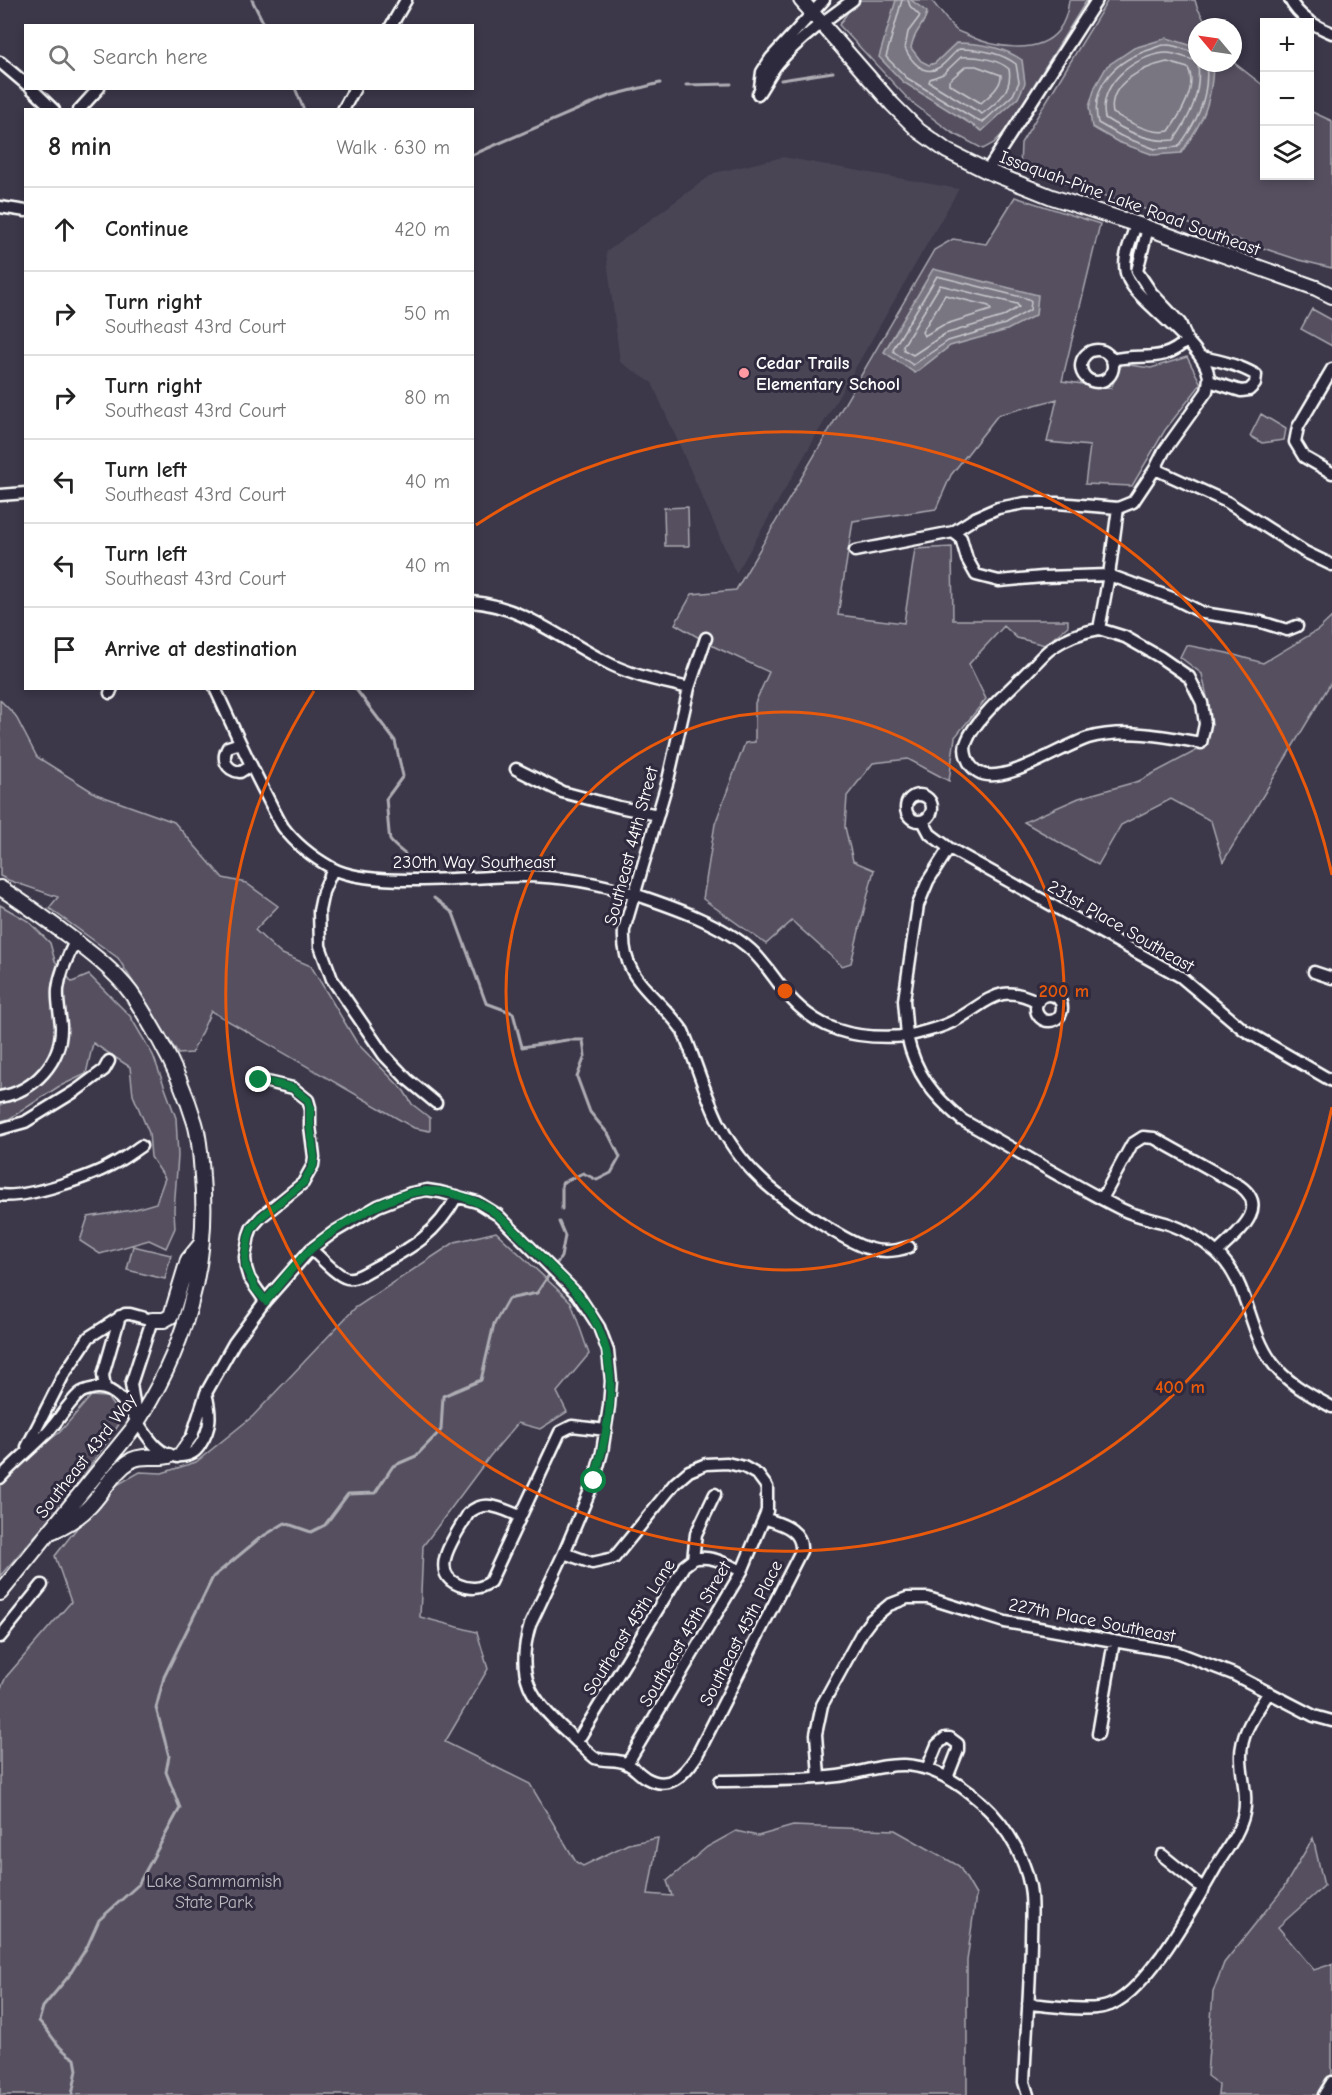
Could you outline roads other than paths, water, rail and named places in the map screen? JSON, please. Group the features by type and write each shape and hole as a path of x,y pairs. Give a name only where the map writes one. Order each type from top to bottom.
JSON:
{"main road":[{"name":"Issaquah-Pine Lake Road Southeast","path":"801,0 892,104 919,131 947,151 987,171 1052,197 1142,226 1316,288 1332,296"},
{"name":"Southeast 43rd Way","path":"0,888 94,956 130,991 147,1018 184,1090 195,1124 201,1163 204,1217 194,1294 184,1331 161,1382 137,1422 0,1593"},
{"path":"152,1320 164,1320 171,1316 188,1260 201,1244"},
{"path":"49,1533 67,1524 89,1507 120,1470 130,1462 138,1458 173,1456"}],"street":[{"path":"392,24 406,0"},
{"path":"824,0 796,28 766,64 762,72 758,94 777,64 794,46 853,0"},
{"path":"987,171 1097,0"},
{"path":"1290,0 1293,6 1311,23 1332,33"},
{"path":"0,62 24,82"},
{"path":"33,90 52,108"},
{"path":"81,108 97,90"},
{"path":"344,108 354,90"},
{"path":"0,207 24,211"},
{"path":"855,551 953,532 975,518 998,508 1025,503 1118,508 1133,502 1164,451 1207,391 1209,381 1208,371 1201,357 1187,340 1180,323 1151,292 1137,271 1142,226"},
{"path":"1112,360 1122,357 1168,355 1187,340"},
{"path":"1201,357 1242,367 1256,375 1255,384 1249,390 1241,391 1209,381"},
{"path":"1332,369 1298,427 1295,442 1304,457 1332,473"},
{"path":"1155,469 1227,502 1305,552 1332,566"},
{"path":"0,495 24,493"},
{"path":"1099,629 1118,508"},
{"path":"953,532 962,538 967,559 976,576 999,580 1043,576 1109,575 1175,599 1203,613 1261,622 1287,630 1297,626"},
{"path":"474,602 495,606 527,618 622,670 689,688"},
{"path":"1099,629 1125,637 1189,677 1202,703 1205,724 1201,743 1155,735 1088,738 1022,768 996,777 978,772 967,760 966,742 977,724 1052,647 1077,633 1099,629"},
{"name":"Southeast 44th Street","path":"706,638 689,688 658,815 624,930 623,945 628,966 642,987 683,1031 721,1127 752,1171 768,1188 791,1206 849,1241 882,1251 894,1252 909,1247"},
{"name":"230th Way Southeast","path":"216,690 240,743 284,828 304,848 333,869 361,877 410,879 524,876 594,884 633,894 679,911 738,940 763,962 794,1002 823,1024 854,1035 876,1038 907,1036 953,1021 1000,994 1010,992 1038,1002"},
{"path":"240,743 228,747 225,755 226,763 231,770 240,772 251,765"},
{"path":"516,769 543,784 572,795 658,815"},
{"name":"231st Place Southeast","path":"923,821 930,834 949,848 1181,977 1245,1030 1332,1081"},
{"path":"949,848 923,891 918,905 904,1000 907,1036 911,1053 922,1079 943,1103 963,1120 1102,1199 1136,1215 1178,1228 1194,1236 1216,1253 1238,1281 1263,1348 1271,1361 1282,1374 1331,1404"},
{"path":"333,869 319,911 321,946 332,979 384,1055 436,1103"},
{"path":"0,1097 26,1089 47,1070 53,1058 60,1037 61,1025 57,1002 59,986 75,941"},
{"path":"1314,972 1332,978"},
{"path":"0,1129 25,1122 77,1090 104,1070 109,1061"},
{"path":"259,1080 293,1088 308,1100 314,1157 313,1166 303,1183 261,1217 252,1227 249,1235 245,1257 246,1268 255,1288 266,1301"},
{"path":"1102,1199 1132,1144 1143,1137 1154,1138 1240,1186 1251,1195 1253,1202 1251,1215 1216,1253"},
{"path":"0,1195 18,1195 67,1182 112,1165 141,1146"},
{"path":"0,1478 46,1434 80,1394 96,1388 105,1388 117,1395 157,1446 173,1456 189,1455 197,1450 210,1426 211,1414 206,1393 223,1360 266,1301 311,1249 356,1218 396,1197 411,1192 427,1190 477,1202 506,1222 578,1294 599,1327 608,1351 611,1381 606,1430 594,1481 564,1553 530,1625 524,1644 523,1661 526,1676 536,1700 547,1715 595,1758 627,1764"},
{"path":"311,1249 341,1275 348,1278 360,1275 405,1252 422,1240 441,1222 457,1196"},
{"path":"24,1453 79,1349 94,1333 120,1317 130,1314 152,1320 131,1384 137,1422"},
{"path":"105,1388 103,1375 120,1317"},
{"path":"117,1395 131,1384"},
{"path":"520,1516 486,1505 471,1510 444,1558 443,1564 451,1582 476,1589 484,1586 494,1575 560,1432 572,1426 606,1430"},
{"name":"Southeast 45th Street","path":"564,1553 592,1563 614,1558 675,1483 688,1471 706,1464 735,1464 758,1474 767,1487 767,1511 742,1571 627,1764"},
{"name":"Southeast 45th Lane","path":"577,1742 684,1566 693,1559 696,1534 715,1494"},
{"name":"Southeast 45th Place","path":"627,1764 647,1779 663,1784 680,1777 696,1757 801,1551 801,1541 793,1530 764,1518"},
{"path":"693,1559 708,1557 742,1571"},
{"path":"0,1637 42,1585"},
{"name":"227th Place Southeast","path":"819,1777 816,1734 822,1705 862,1632 871,1620 889,1605 907,1598 928,1598 1005,1622 1155,1647 1194,1658 1233,1674 1314,1716 1332,1721"},
{"path":"1098,1734 1114,1641"},
{"path":"1028,2004 1091,2008 1108,2006 1117,2002 1128,1992 1162,1955 1233,1837 1243,1814 1245,1787 1240,1756 1242,1742 1245,1732 1269,1692"},
{"path":"927,1769 937,1745 945,1738 950,1738 958,1744 958,1750 947,1778"},
{"path":"720,1781 837,1776 891,1765 919,1766 947,1778 983,1803 1001,1822 1015,1845 1030,1888 1032,1910 1024,2082 1028,2095"},
{"path":"1162,1855 1203,1889"},
{"path":"1324,2095 1332,2082"}],"water":[{"path":"896,0 911,0 927,12 911,48 921,61 929,65 935,63 956,43 990,46 1006,51 1022,60 1025,83 1018,98 982,131 903,82 879,57"},
{"path":"1167,38 1188,45 1188,72 1213,72 1208,103 1195,132 1181,153 1154,155 1118,142 1092,127 1089,107 1095,87 1107,66 1134,48"},
{"path":"933,269 1038,295 1036,315 1007,330 950,346 915,373 884,352"}],"waterway":[{"path":"252,0 264,24"},
{"path":"781,80 833,72"},
{"path":"474,154 609,96 660,83"},
{"path":"686,85 731,84"},
{"path":"296,90 303,108"},
{"path":"357,690 395,741 403,776 386,799 390,840 405,854"},
{"path":"434,898 453,913 486,1003 513,1013 522,1047 567,1040 583,1040 585,1056 577,1077 590,1112 609,1135 620,1157 611,1173 597,1180 583,1173 562,1183 562,1209"},
{"path":"72,2095 77,2070 75,2059 59,2046 39,2021 43,2007 68,1977 87,1947 99,1920 138,1885 180,1808 166,1772 169,1756 156,1708 164,1677 213,1577 260,1538 285,1523 311,1532 325,1525 348,1494 375,1493 393,1466 416,1456 441,1430 443,1396 481,1380 494,1324 508,1299 537,1293 561,1257 565,1236 559,1222"}],"place":[{"name":"Cedar Trails Elementary School","path":"744,373"}],"park label":[{"name":"Lake Sammamish State Park","path":"214,1891"}]}
